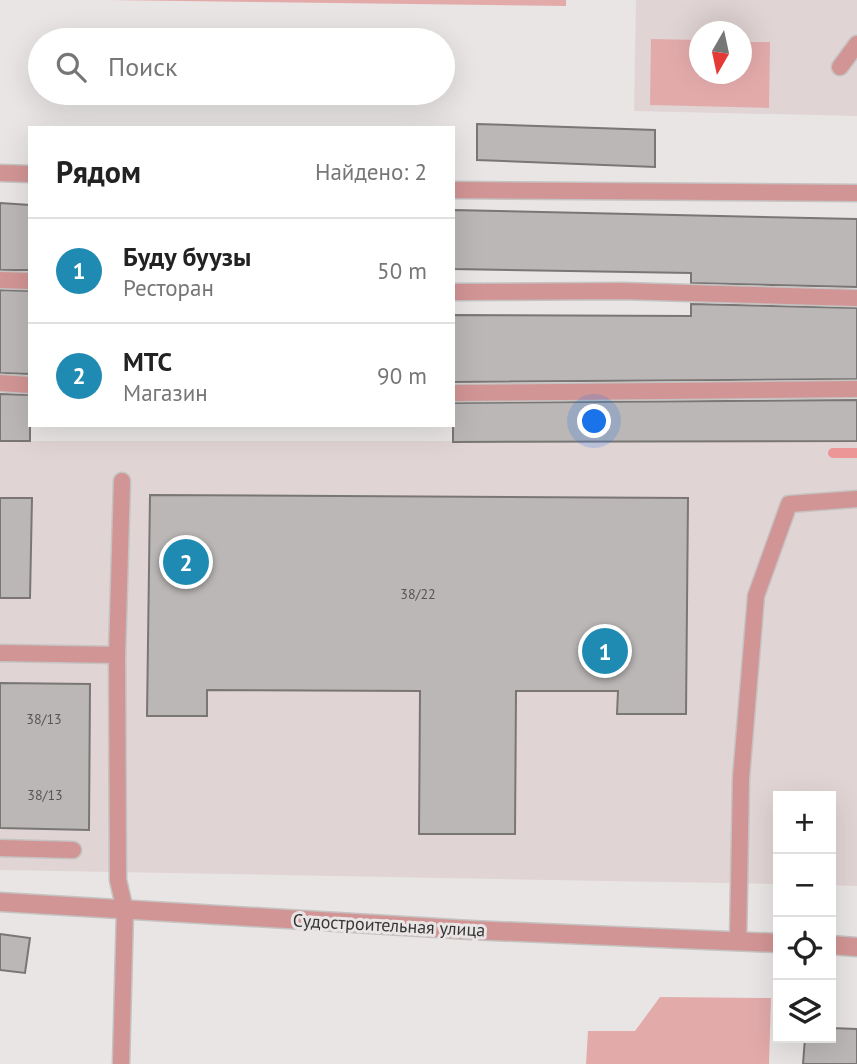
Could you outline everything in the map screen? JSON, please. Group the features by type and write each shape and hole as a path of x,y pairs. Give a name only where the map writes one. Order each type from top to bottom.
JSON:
{"street":[{"name":"Судостроительная улица","path":"0,902 773,943"},
{"path":"836,945 857,947"}],"lane":[{"path":"839,67 857,44"},
{"path":"0,173 28,174"},
{"path":"455,190 857,193"},
{"path":"0,279 28,281"},
{"path":"455,292 622,292 857,298"},
{"path":"0,383 28,385"},
{"path":"455,393 857,389"},
{"path":"121,1064 125,910 118,880 117,655 122,481"},
{"path":"738,941 741,778 756,596 789,504 857,499"},
{"path":"0,653 117,655"},
{"path":"0,848 73,850"}],"shaded area":[{"path":"110,0 566,0 566,6"},
{"path":"636,0 857,0 857,116 634,111"},
{"path":"651,39 689,40 689,84 752,84 752,42 770,42 769,108 650,105"},
{"path":"0,441 857,441 857,886 836,885 836,791 773,791 773,884 0,870"},
{"path":"660,997 771,998 769,1064 586,1064 588,1031 635,1031"}],"building":[{"path":"477,124 655,130 655,167 477,160"},
{"path":"0,203 28,205 28,270 0,270"},
{"path":"455,210 857,219 857,287 691,283 691,273 455,269"},
{"path":"0,290 28,291 28,374 0,373"},
{"path":"691,304 857,308 857,379 455,382 455,315 691,316"},
{"path":"0,394 28,395 30,441 0,441"},
{"path":"857,400 857,441 453,442 455,403"},
{"path":"150,495 688,498 686,714 617,714 618,691 516,691 515,834 419,834 420,691 207,690 207,716 147,716"},
{"path":"0,498 32,498 30,598 0,598"},
{"path":"0,683 90,684 89,830 0,828"},
{"path":"0,934 30,938 25,973 0,970"},
{"path":"836,1028 857,1029 857,1064 803,1064 805,1043 836,1043"}],"waterway":[{"path":"833,453 857,453"}],"place":[{"name":"МТС","path":"186,562"},
{"name":"Буду буузы","path":"605,651"}]}
